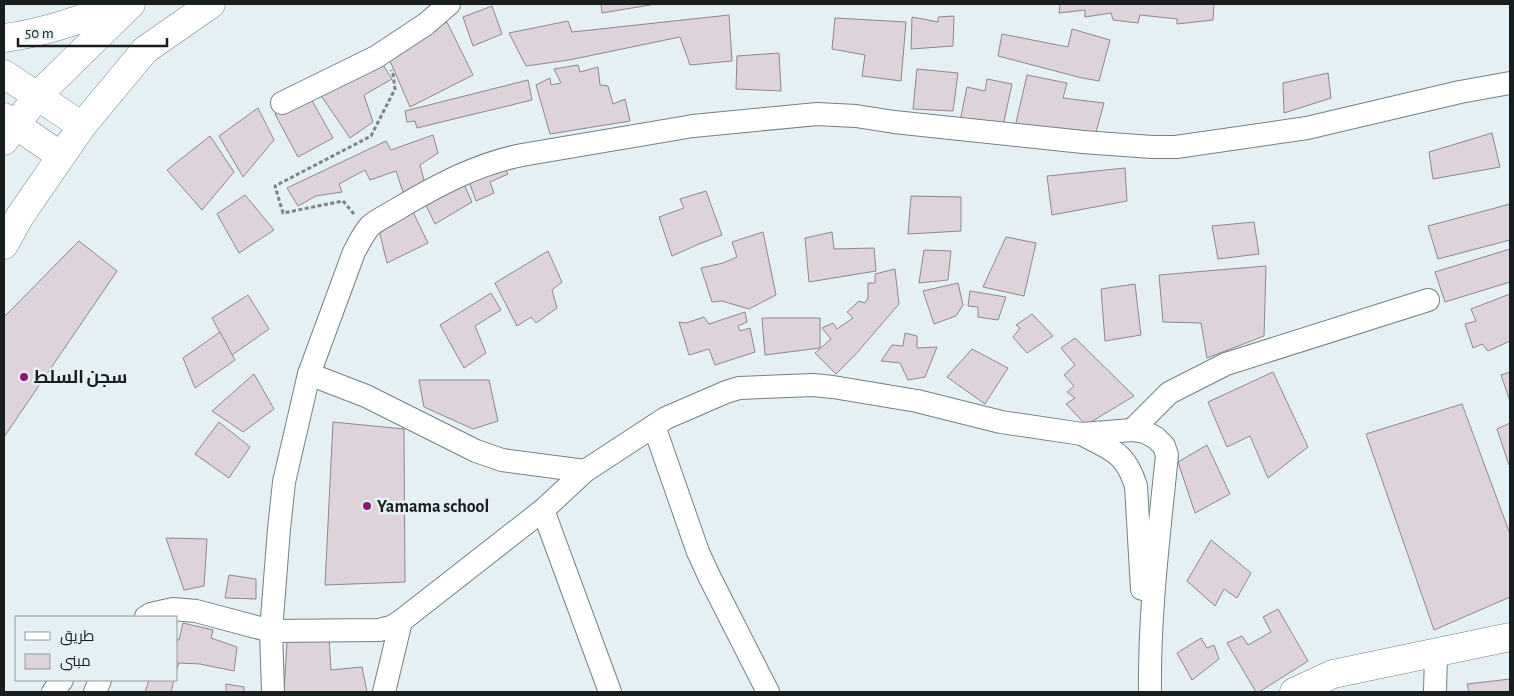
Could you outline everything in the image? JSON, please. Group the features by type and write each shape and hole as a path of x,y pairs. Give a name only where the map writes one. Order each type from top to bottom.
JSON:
{"main road":[{"path":"4,38 26,36 61,26 123,4"},
{"path":"61,156 7,128 130,4"},
{"path":"4,245 20,216 82,126 145,50 211,4"},
{"path":"4,74 82,126"},
{"path":"1294,692 1333,674 1510,637"}],"street":[{"path":"282,103 382,53 426,24 449,4"},
{"path":"273,692 271,631 284,482 309,374 354,252 362,237 372,225 434,188 480,166 500,159 692,126 817,114 856,116 894,122 1083,142 1176,147 1307,128 1460,92 1510,83"},
{"path":"1132,430 1169,393 1226,364 1428,300"},
{"path":"309,374 366,396 485,454 502,460 585,471"},
{"path":"148,616 174,609 196,611 271,631 379,630 391,627 543,510 585,471 654,426 683,410 739,388 813,385 917,400 1001,422 1082,434 1132,430 1145,432 1156,438 1164,446 1166,455 1157,550 1150,658 1150,692"},
{"path":"654,426 698,552 768,692"},
{"path":"1082,434 1118,454 1131,471 1136,486 1145,630 1150,658"},
{"path":"543,510 610,692"},
{"path":"384,692 401,621"},
{"path":"1434,692 1436,652"},
{"path":"53,692 61,681"}],"path":[{"path":"355,215 343,201 283,213 275,186 371,136 395,89 393,74 382,53"}],"building":[{"path":"601,4 656,4 602,13"},
{"path":"1060,4 1214,4 1213,20 1177,24 1177,19 1140,15 1138,23 1113,20 1111,13 1085,17 1085,10 1059,13"},
{"path":"492,6 502,34 473,46 463,17"},
{"path":"729,15 732,61 690,65 680,37 569,60 526,66 509,33 568,21 572,32"},
{"path":"954,16 953,46 911,49 912,17 938,22 938,17"},
{"path":"835,18 906,22 901,81 862,76 865,55 832,49"},
{"path":"447,22 473,75 410,107 387,54"},
{"path":"1072,29 1110,40 1099,81 998,56 1002,34 1068,47"},
{"path":"779,53 781,91 736,89 737,56"},
{"path":"383,65 392,79 364,95 373,122 350,138 320,94"},
{"path":"578,65 580,72 598,67 600,85 608,86 613,104 625,99 630,121 550,134 536,85 550,78 551,85 561,83 554,69"},
{"path":"917,69 958,73 953,111 913,109"},
{"path":"1328,73 1331,98 1284,113 1283,83"},
{"path":"1027,75 1067,83 1063,98 1104,103 1095,136 1015,127"},
{"path":"987,79 1012,84 1003,126 960,121 967,87 985,91"},
{"path":"528,80 532,100 417,128 415,121 407,122 405,111"},
{"path":"310,97 333,138 298,157 275,114"},
{"path":"258,108 274,140 243,177 219,136"},
{"path":"1492,133 1500,167 1433,179 1429,152"},
{"path":"433,135 438,153 420,165 425,184 404,195 396,171 370,180 365,170 339,184 342,192 316,196 298,206 287,188 386,141 391,150"},
{"path":"210,136 234,172 202,210 167,170"},
{"path":"502,162 508,174 490,182 494,193 476,201 467,176"},
{"path":"1125,168 1127,201 1052,215 1047,176"},
{"path":"462,180 472,202 435,224 424,201"},
{"path":"706,191 722,235 672,256 659,217 684,208 680,199"},
{"path":"245,195 274,230 239,253 217,214"},
{"path":"911,196 961,197 961,231 908,234"},
{"path":"1510,204 1510,240 1438,259 1428,226"},
{"path":"411,208 428,243 387,263 378,226"},
{"path":"1254,222 1259,254 1218,259 1212,226"},
{"path":"763,232 776,295 749,309 722,301 712,302 701,268 723,263 737,257 732,242"},
{"path":"832,232 834,249 874,248 876,271 809,282 805,238"},
{"path":"1006,237 1036,243 1024,296 983,287"},
{"name":"سجن السلط","path":"79,241 117,271 4,437 4,317"},
{"path":"1510,249 1510,282 1445,302 1435,272"},
{"path":"924,250 951,251 948,280 919,283"},
{"path":"548,251 562,282 552,290 557,308 536,323 531,317 517,326 495,283"},
{"path":"1266,266 1264,336 1207,358 1201,323 1163,322 1159,275"},
{"path":"895,269 899,304 836,374 815,353 831,339 822,328 833,323 837,329 853,318 847,312 859,301 865,303 868,298 868,283 875,283 875,274"},
{"path":"958,283 963,305 956,316 934,324 923,291"},
{"path":"1135,284 1141,335 1105,341 1101,289"},
{"path":"970,291 1006,297 998,320 978,317 978,307 968,306"},
{"path":"491,293 501,310 475,326 486,353 464,368 440,325"},
{"path":"1510,294 1510,341 1488,351 1482,344 1473,348 1465,324 1476,321 1471,309"},
{"path":"248,295 269,329 232,355 212,318"},
{"path":"745,312 747,322 738,326 740,331 750,328 755,352 715,365 709,349 689,355 679,322 686,323 704,317 709,324"},
{"path":"1032,314 1053,336 1027,353 1013,337 1020,328 1016,325"},
{"path":"762,318 820,318 820,348 765,355"},
{"path":"220,332 235,360 195,388 183,358"},
{"path":"905,333 917,336 917,348 937,347 925,377 908,380 900,363 881,361 892,345 903,346"},
{"path":"1075,338 1134,396 1086,425 1066,404 1075,398 1067,392 1074,386 1064,375 1075,365 1061,348"},
{"path":"972,349 1008,368 985,404 947,377"},
{"path":"1273,372 1308,447 1268,478 1250,436 1227,447 1208,402"},
{"path":"1510,372 1510,401 1501,375"},
{"path":"254,374 274,409 243,432 212,411"},
{"path":"419,380 489,380 498,421 473,429 424,407"},
{"path":"1462,404 1510,534 1510,597 1434,630 1366,434"},
{"path":"219,422 250,447 229,478 195,454"},
{"name":"Yamama school","path":"333,422 404,429 405,582 325,585"},
{"path":"1510,423 1510,465 1509,465 1497,429"},
{"path":"1207,445 1230,494 1195,513 1178,462"},
{"path":"166,538 207,539 204,586 184,590"},
{"path":"1211,540 1251,573 1237,598 1224,589 1215,606 1187,581"},
{"path":"229,575 256,579 256,599 225,598"},
{"path":"1278,609 1308,661 1259,692 1256,692 1227,643 1242,636 1248,645 1271,632 1263,617"},
{"path":"183,623 213,630 211,638 237,647 234,671 200,664 179,663 178,666 179,640"},
{"path":"329,637 331,670 362,667 367,692 284,692 287,641"},
{"path":"1201,638 1207,648 1214,645 1219,659 1192,680 1177,653"},
{"path":"1510,679 1510,692 1469,692 1467,684"},
{"path":"149,681 174,681 171,692 145,692"},
{"path":"226,684 244,687 244,692 226,692"}],"place":[{"name":"سجن السلط","path":"24,377"},
{"name":"Yamama school","path":"367,506"}]}
